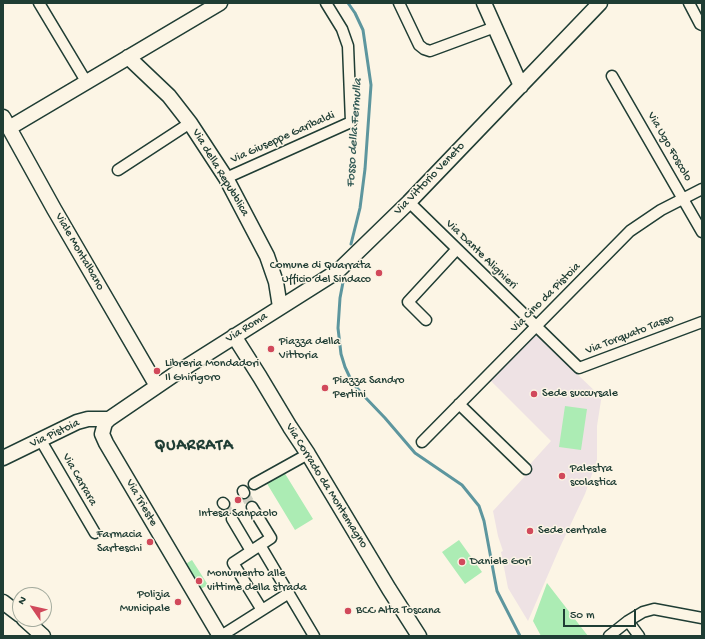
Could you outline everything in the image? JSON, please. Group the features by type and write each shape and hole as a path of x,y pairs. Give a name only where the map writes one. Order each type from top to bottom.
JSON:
{"street":[{"path":"39,3 87,83"},
{"path":"6,123 87,83 220,3"},
{"name":"Via Giuseppe Garibaldi","path":"226,178 351,122 348,46 342,29 326,3"},
{"path":"399,3 419,45 430,51 495,27"},
{"path":"484,3 521,86"},
{"name":"Via Vittorio Veneto","path":"338,271 409,202 600,3"},
{"path":"689,3 700,24 702,25"},
{"name":"Via della Repubblica","path":"128,57 169,96 190,123 226,178 267,256 276,282 280,307"},
{"name":"Via Ugo Foscolo","path":"612,76 684,198 702,232"},
{"name":"Viale Montalbano","path":"6,123 157,386"},
{"path":"118,170 190,123"},
{"name":"Via Cino da Pistoia","path":"422,442 630,230 661,210 702,189"},
{"name":"Via Dante Alighieri","path":"409,202 536,327"},
{"path":"426,320 408,302 456,249"},
{"name":"Via Roma","path":"157,386 338,271"},
{"name":"Via Torquato Tasso","path":"536,327 579,368 702,322"},
{"name":"Via Corrado da Montemagno","path":"234,336 419,636"},
{"path":"109,419 157,386"},
{"path":"459,404 526,469"},
{"name":"Via Pistoia","path":"3,458 83,420 109,419"},
{"name":"Via Trieste","path":"109,419 102,430 106,443 220,636"},
{"name":"Via Carrara","path":"40,440 95,533"},
{"path":"254,484 308,454"},
{"path":"252,507 271,538 233,563 262,610"},
{"path":"232,518 289,593 314,636"},
{"path":"220,636 289,593"},
{"path":"3,602 12,609"},
{"path":"609,636 643,612 654,609 702,618"},
{"path":"628,622 639,636"},
{"path":"31,627 38,635"}],"shaded area":[{"path":"534,333 598,394 602,394 597,426 597,460 585,494 528,621 508,588 501,552 503,551 498,536 493,511 526,475 523,472 551,441 489,379"}],"green space":[{"path":"565,406 587,409 581,450 559,447"},
{"path":"284,472 313,519 295,530 266,482"},
{"name":"Daniele Gori","path":"459,540 482,572 465,584 442,552"},
{"path":"192,560 208,585 199,590 184,565"},
{"path":"547,583 588,636 541,636 533,621"}],"waterway":[{"name":"Fosso della Fermulla","path":"348,3 355,13 363,30 371,85 365,169 360,208 351,244"},
{"name":"Fosso della Fermulla","path":"344,277 340,298 338,328 341,354 352,382 415,453 462,485 479,506 484,521 497,591 520,636"}],"tunnel":[{"path":"244,493 252,507"},
{"path":"224,504 232,519"}],"place":[{"name":"Comune di Quarrata Ufficio del Sindaco","path":"379,273"},
{"name":"Piazza della Vittoria","path":"271,349"},
{"name":"Libreria Mondadori Il Ghirigoro","path":"157,371"},
{"name":"Piazza Sandro Pertini","path":"325,388"},
{"name":"Sede succursale","path":"534,394"},
{"name":"Palestra scolastica","path":"562,476"},
{"name":"Intesa Sanpaolo","path":"238,500"},
{"name":"Sede centrale","path":"530,531"},
{"name":"Farmacia Sarteschi","path":"150,542"},
{"name":"Daniele Gori","path":"462,562"},
{"name":"Monumento alle vittime della strada","path":"199,581"},
{"name":"Polizia Municipale","path":"178,602"},
{"name":"BCC Alta Toscana","path":"348,611"}],"district":[{"name":"QUARRATA","path":"194,447"}]}
